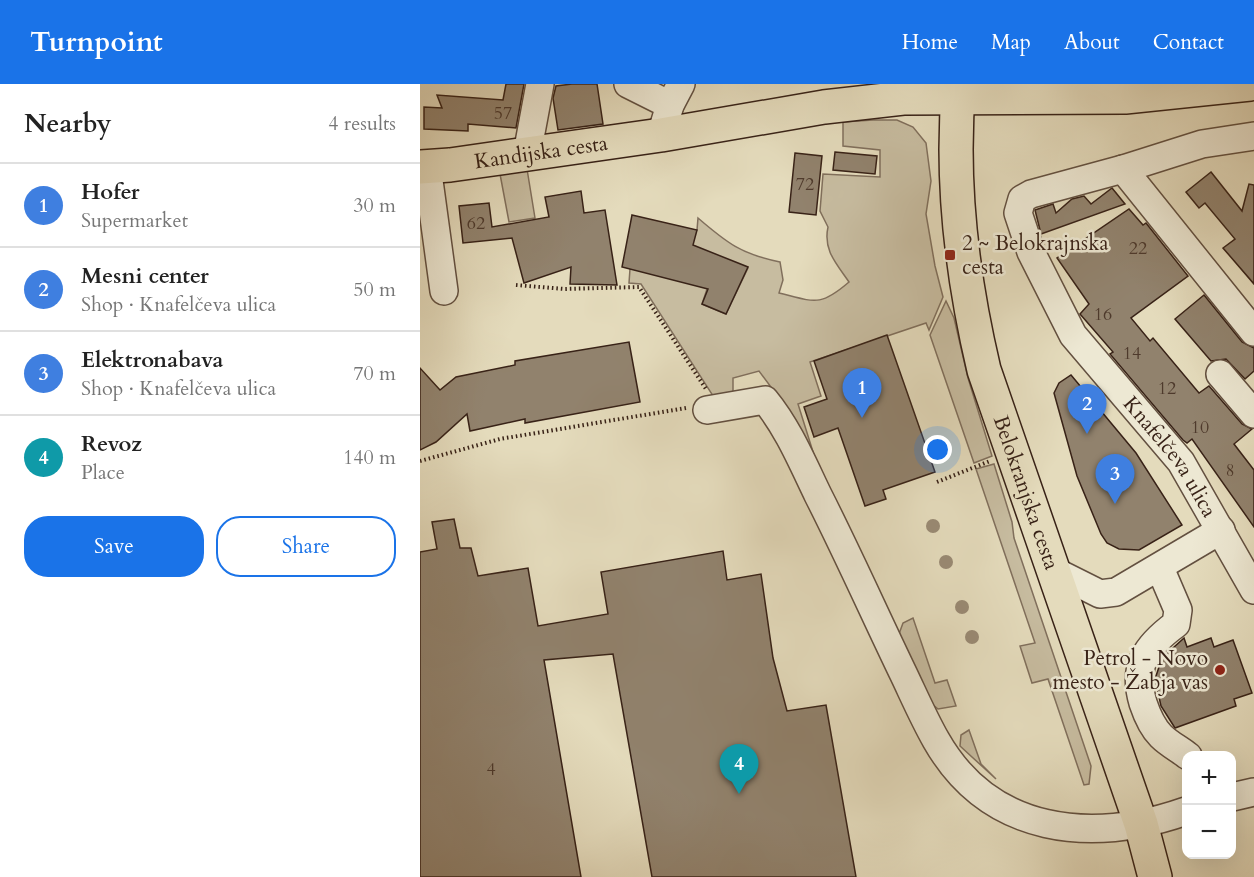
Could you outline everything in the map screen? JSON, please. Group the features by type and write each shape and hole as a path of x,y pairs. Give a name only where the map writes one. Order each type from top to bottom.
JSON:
{"main road":[{"name":"Kandijska cesta","path":"424,166 527,154 671,108 824,107 958,90 1125,97 1250,84"},
{"name":"Belokranjska cesta","path":"958,90 957,186 969,304 984,370 1141,824 1155,877"}],"street":[{"path":"527,154 540,84"},
{"path":"628,84 671,108"},
{"name":"Knafelčeva ulica","path":"1254,136 1202,144 1123,169 1031,194 1022,200 1018,213 1031,252 1073,335 1181,462 1254,591"},
{"path":"424,166 444,291"},
{"path":"1123,169 1254,332"},
{"path":"1220,375 1254,414"},
{"path":"701,404 765,400 782,420 936,741 956,768 981,793 1030,821 1072,829 1141,824 1182,812"},
{"path":"1054,571 1100,594 1116,592 1221,530"},
{"path":"1160,568 1178,610 1176,624 1158,638 1140,664 1138,681 1148,719 1161,736 1182,752"},
{"path":"1236,796 1254,792"}],"path":[{"path":"420,461 500,439 701,404 639,287 564,289 516,285"},
{"path":"937,482 996,458"}],"shaded area":[{"path":"897,120 913,127 926,143 931,181 926,214 943,297 929,330 926,323 810,362 821,396 798,404 819,471 788,410 759,371 733,378 733,395 715,399 641,284 629,283 630,269 697,230 698,218 735,246 780,262 783,280 779,293 801,299 817,300 831,296 839,290 849,282 835,262 827,243 828,227 820,211 823,174 880,177 880,150 843,146 843,122","holes":["718,256 748,268 726,314 702,304"]},
{"path":"527,169 535,218 509,222 500,174"},
{"path":"946,301 954,318 968,378 992,456 974,463 930,335"},
{"path":"994,464 1012,522 1014,538 1091,766 1089,784 1084,785 1048,679 1032,683 1020,646 1035,643 976,469"},
{"path":"913,618 935,683 947,680 956,706 938,709 932,704 899,634 903,623"},
{"path":"969,730 981,764 996,779 960,746 961,735"}],"building":[{"path":"506,84 524,84 516,128 468,124 468,131 424,129 424,107 442,108 437,95 503,100"},
{"path":"597,84 603,124 558,130 553,98 556,86"},
{"path":"835,152 877,156 875,174 833,170"},
{"path":"795,153 822,156 816,215 789,212"},
{"path":"1211,172 1242,211 1249,184 1254,185 1254,284 1223,248 1235,239 1205,203 1199,208 1186,192"},
{"path":"1112,188 1125,204 1041,234 1035,210 1053,204 1056,213 1072,199 1084,196 1091,204"},
{"path":"581,191 584,213 605,210 617,285 570,284 571,267 524,283 512,238 463,243 459,206 489,203 492,227 549,217 545,197"},
{"path":"1129,209 1143,225 1146,223 1188,276 1131,318 1150,341 1153,338 1199,393 1209,386 1242,424 1252,429 1234,444 1254,470 1254,527 1192,439 1187,443 1183,440 1110,354 1113,352 1080,314 1089,304 1057,258"},
{"path":"632,215 697,230 693,245 748,267 726,314 702,304 708,289 622,267"},
{"path":"1204,295 1242,342 1254,348 1254,371 1245,379 1226,359 1211,361 1175,319"},
{"path":"887,335 935,472 883,490 886,499 865,506 838,428 814,437 804,407 827,399 814,361"},
{"path":"629,342 640,402 525,423 525,419 470,431 467,414 436,442 420,450 420,368 440,390 456,377 515,365 515,361"},
{"path":"1071,375 1136,453 1182,525 1139,550 1119,549 1107,543 1077,476 1054,393 1059,383"},
{"path":"454,519 460,548 471,548 478,576 528,568 538,626 608,614 601,572 723,551 727,580 761,574 773,658 787,711 826,705 856,877 652,877 613,654 544,660 581,877 420,877 420,552 437,549 432,522"},
{"path":"1184,638 1187,647 1211,638 1214,647 1233,640 1252,693 1234,699 1236,706 1175,728 1161,706 1155,679 1162,658"}],"place":[{"name":"2 ~ Belokrajnska cesta","path":"950,255"},
{"name":"Hofer","path":"862,418"},
{"name":"Mesni center","path":"1087,434"},
{"name":"Elektronabava","path":"1115,504"},
{"name":"Petrol - Novo mesto - Žabja vas","path":"1220,670"},
{"name":"Revoz","path":"739,794"}]}
